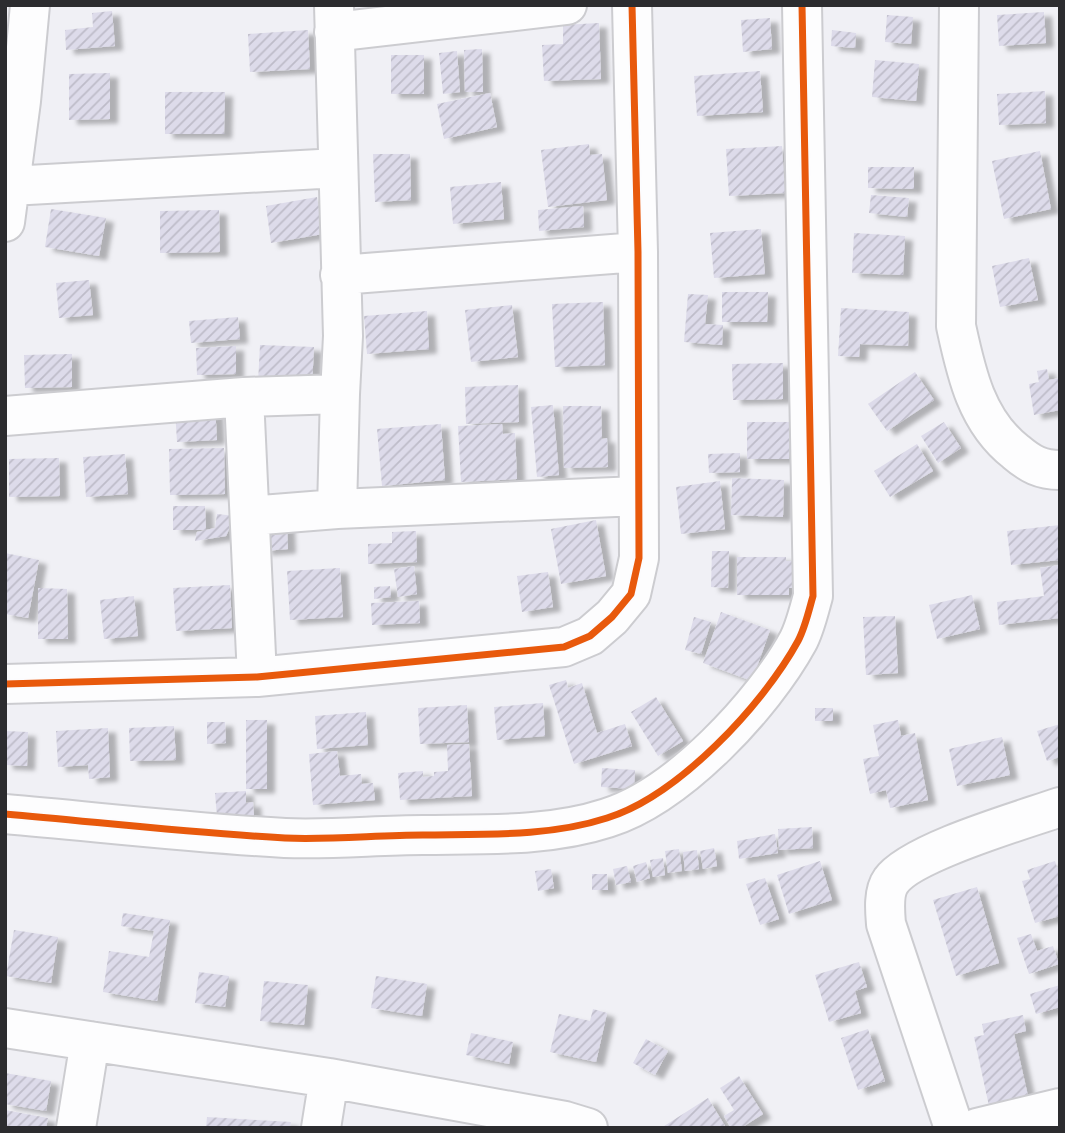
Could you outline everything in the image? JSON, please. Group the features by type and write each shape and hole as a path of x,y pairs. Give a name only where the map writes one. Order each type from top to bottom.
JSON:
{"street":[{"path":"30,5 13,100 8,204 338,168"},
{"path":"338,509 343,362 334,19 567,5"},
{"path":"5,684 257,677 564,647 590,636 612,617 631,594 639,558 638,252 632,5"},
{"path":"5,814 288,838 559,829 608,818 658,794 698,761 744,716 776,676 799,639 813,596 802,5"},
{"path":"959,5 956,326 981,412 1002,441 1040,469 1060,470"},
{"path":"340,275 638,252"},
{"path":"5,416 244,397 340,394"},
{"path":"244,397 257,677"},
{"path":"250,516 338,509 638,496"},
{"path":"954,1128 886,924 885,903 890,882 911,864 934,852 1060,807"},
{"path":"5,1028 329,1078 572,1125"},
{"path":"76,1128 90,1041"},
{"path":"321,1128 329,1078"},
{"path":"977,1128 1060,1108"}],"building":[{"path":"112,11 115,46 66,50 65,30 93,27 92,13"},
{"path":"1044,12 1046,43 999,46 997,15"},
{"path":"887,15 913,17 911,44 885,42"},
{"path":"770,18 772,49 743,52 741,20"},
{"path":"599,23 601,79 544,81 542,45 563,44 563,25"},
{"path":"308,30 310,69 250,72 248,34"},
{"path":"832,30 856,33 855,48 831,46"},
{"path":"482,49 483,92 465,92 464,50"},
{"path":"457,51 460,92 443,94 439,53"},
{"path":"391,55 424,55 424,94 391,94"},
{"path":"875,60 919,64 916,101 872,97"},
{"path":"760,71 763,112 697,116 694,76"},
{"path":"110,73 110,119 69,120 69,74"},
{"path":"1045,91 1046,123 999,125 997,94"},
{"path":"165,92 225,92 224,134 165,134"},
{"path":"490,93 497,127 444,139 437,104"},
{"path":"589,144 590,155 602,154 607,200 548,207 541,150"},
{"path":"782,146 785,193 729,196 726,149"},
{"path":"1040,151 1051,209 1004,219 992,161"},
{"path":"373,154 410,154 411,200 375,202"},
{"path":"868,167 914,167 914,189 868,188"},
{"path":"501,182 504,219 453,224 450,187"},
{"path":"871,195 909,198 907,217 869,213"},
{"path":"317,197 323,234 271,243 266,206"},
{"path":"583,206 584,227 539,231 538,210"},
{"path":"51,209 106,218 99,256 45,247"},
{"path":"219,210 220,252 160,253 160,211"},
{"path":"761,229 765,274 714,278 710,233"},
{"path":"854,233 905,236 903,275 852,273"},
{"path":"1029,258 1038,300 1000,307 992,266"},
{"path":"89,280 93,315 59,318 56,283"},
{"path":"722,292 768,292 767,322 722,322"},
{"path":"688,294 708,295 705,324 723,325 722,345 684,342"},
{"path":"603,302 605,365 555,367 552,304"},
{"path":"512,305 518,357 471,362 465,310"},
{"path":"841,308 909,312 908,346 860,344 859,357 838,356"},
{"path":"427,311 429,349 367,354 364,316"},
{"path":"238,317 240,339 191,343 189,321"},
{"path":"260,345 314,347 312,385 258,383"},
{"path":"236,346 236,374 197,375 196,348"},
{"path":"72,354 72,387 25,388 24,355"},
{"path":"783,363 783,399 733,400 732,364"},
{"path":"1047,369 1049,380 1060,378 1060,410 1034,415 1029,384 1039,382 1037,371"},
{"path":"915,372 934,400 887,431 868,404"},
{"path":"518,385 519,422 466,424 465,387"},
{"path":"553,405 559,475 537,477 531,407"},
{"path":"215,406 217,440 177,442 175,409"},
{"path":"563,406 601,406 602,439 607,438 608,467 564,468"},
{"path":"747,422 790,422 789,459 747,459"},
{"path":"944,422 961,448 938,463 921,436"},
{"path":"441,424 445,480 382,486 377,429"},
{"path":"502,424 503,434 515,433 517,479 461,482 458,426"},
{"path":"917,444 933,471 890,497 874,471"},
{"path":"224,448 225,494 170,495 169,449"},
{"path":"740,453 740,472 709,473 708,454"},
{"path":"125,454 128,494 86,497 83,457"},
{"path":"59,458 60,496 9,497 9,459"},
{"path":"732,478 784,480 783,517 731,515"},
{"path":"720,481 725,529 681,534 676,487"},
{"path":"173,506 205,506 206,530 173,530"},
{"path":"217,514 235,516 226,536 195,541 197,532 215,528"},
{"path":"596,520 606,576 561,584 551,529"},
{"path":"287,525 288,549 264,551 262,527"},
{"path":"1060,525 1060,560 1011,565 1007,531"},
{"path":"416,531 417,562 368,564 368,544 392,543 392,532"},
{"path":"712,551 729,551 728,588 711,587"},
{"path":"5,553 39,560 28,618 5,614"},
{"path":"737,557 786,557 786,561 804,561 803,588 789,588 789,595 737,595"},
{"path":"1060,565 1060,618 999,625 997,602 1044,596 1040,568"},
{"path":"414,566 417,594 398,597 394,569"},
{"path":"340,568 343,617 290,620 287,571"},
{"path":"548,572 553,607 522,612 517,576"},
{"path":"230,585 232,628 176,631 173,588"},
{"path":"390,586 391,597 374,599 374,587"},
{"path":"38,588 67,589 68,639 38,639"},
{"path":"972,595 980,629 937,639 929,605"},
{"path":"134,596 138,636 104,639 100,600"},
{"path":"419,601 420,623 372,625 371,603"},
{"path":"721,612 770,630 752,681 703,663"},
{"path":"895,616 898,673 866,675 863,617"},
{"path":"694,617 711,622 701,654 685,650"},
{"path":"566,680 568,688 582,683 597,733 625,724 632,746 574,764 549,685"},
{"path":"656,697 683,741 658,756 631,712"},
{"path":"543,703 545,736 497,740 494,707"},
{"path":"467,705 469,742 420,744 418,708"},
{"path":"815,708 833,708 833,721 815,721"},
{"path":"366,712 368,745 317,749 315,716"},
{"path":"246,720 267,720 267,789 246,789"},
{"path":"898,720 901,736 915,733 928,800 890,808 886,790 870,794 863,759 879,756 873,725"},
{"path":"207,722 225,722 226,743 207,744"},
{"path":"1060,724 1060,757 1047,761 1037,731"},
{"path":"174,726 176,760 130,761 129,728"},
{"path":"108,728 110,777 89,779 88,765 58,767 56,731"},
{"path":"5,731 28,732 27,766 5,765"},
{"path":"1002,737 1010,775 957,786 949,749"},
{"path":"469,744 472,796 400,800 398,773 423,771 423,777 434,776 434,772 448,771 447,745"},
{"path":"337,751 340,776 361,774 362,784 373,783 375,800 313,805 309,754"},
{"path":"602,768 635,770 634,789 601,787"},
{"path":"246,791 246,803 253,802 254,815 217,817 215,793"},
{"path":"812,827 813,848 779,850 778,829"},
{"path":"775,834 778,853 739,859 737,841"},
{"path":"714,848 717,866 703,869 700,851"},
{"path":"679,849 682,871 668,873 665,851"},
{"path":"697,850 699,869 685,871 683,852"},
{"path":"663,858 665,875 653,877 650,860"},
{"path":"820,861 832,900 789,914 777,875"},
{"path":"1055,861 1060,876 1060,916 1035,923 1022,881 1030,879 1027,870"},
{"path":"646,862 650,878 637,882 633,866"},
{"path":"627,866 631,882 616,885 613,869"},
{"path":"551,869 554,888 538,891 535,871"},
{"path":"592,874 607,874 608,890 592,890"},
{"path":"765,878 779,919 760,925 746,884"},
{"path":"977,887 999,963 956,976 933,900"},
{"path":"123,913 170,920 157,1001 103,992 109,951 149,957 154,931 121,926"},
{"path":"14,930 58,937 51,983 6,976"},
{"path":"1031,934 1037,951 1053,946 1059,964 1029,974 1017,938"},
{"path":"859,962 867,987 855,991 861,1013 829,1022 815,975"},
{"path":"199,972 229,976 225,1007 195,1003"},
{"path":"376,976 427,984 422,1016 371,1008"},
{"path":"264,981 308,985 304,1025 260,1021"},
{"path":"1060,985 1060,1007 1036,1014 1030,994"},
{"path":"593,1009 607,1013 596,1062 550,1052 559,1014 590,1021"},
{"path":"1023,1015 1026,1031 1014,1034 1028,1096 989,1106 974,1037 984,1035 982,1024"},
{"path":"868,1029 885,1081 858,1090 841,1038"},
{"path":"471,1033 513,1042 509,1064 466,1055"},
{"path":"646,1039 668,1051 655,1075 633,1063"},
{"path":"5,1073 51,1081 46,1111 5,1104"},
{"path":"739,1076 763,1114 741,1128 731,1128 724,1116 734,1110 720,1088"},
{"path":"708,1098 725,1126 722,1128 661,1128"},
{"path":"5,1110 48,1118 46,1128 5,1127"},
{"path":"207,1117 291,1122 290,1128 206,1128"}],"cycle path":[{"path":"5,684 257,677 564,647 590,636 612,617 631,594 639,558 638,252 632,5"},
{"path":"5,814 285,838 492,834 562,829 607,818 634,807 662,790 716,745 741,719 783,666 800,636 813,596 802,5"}]}
